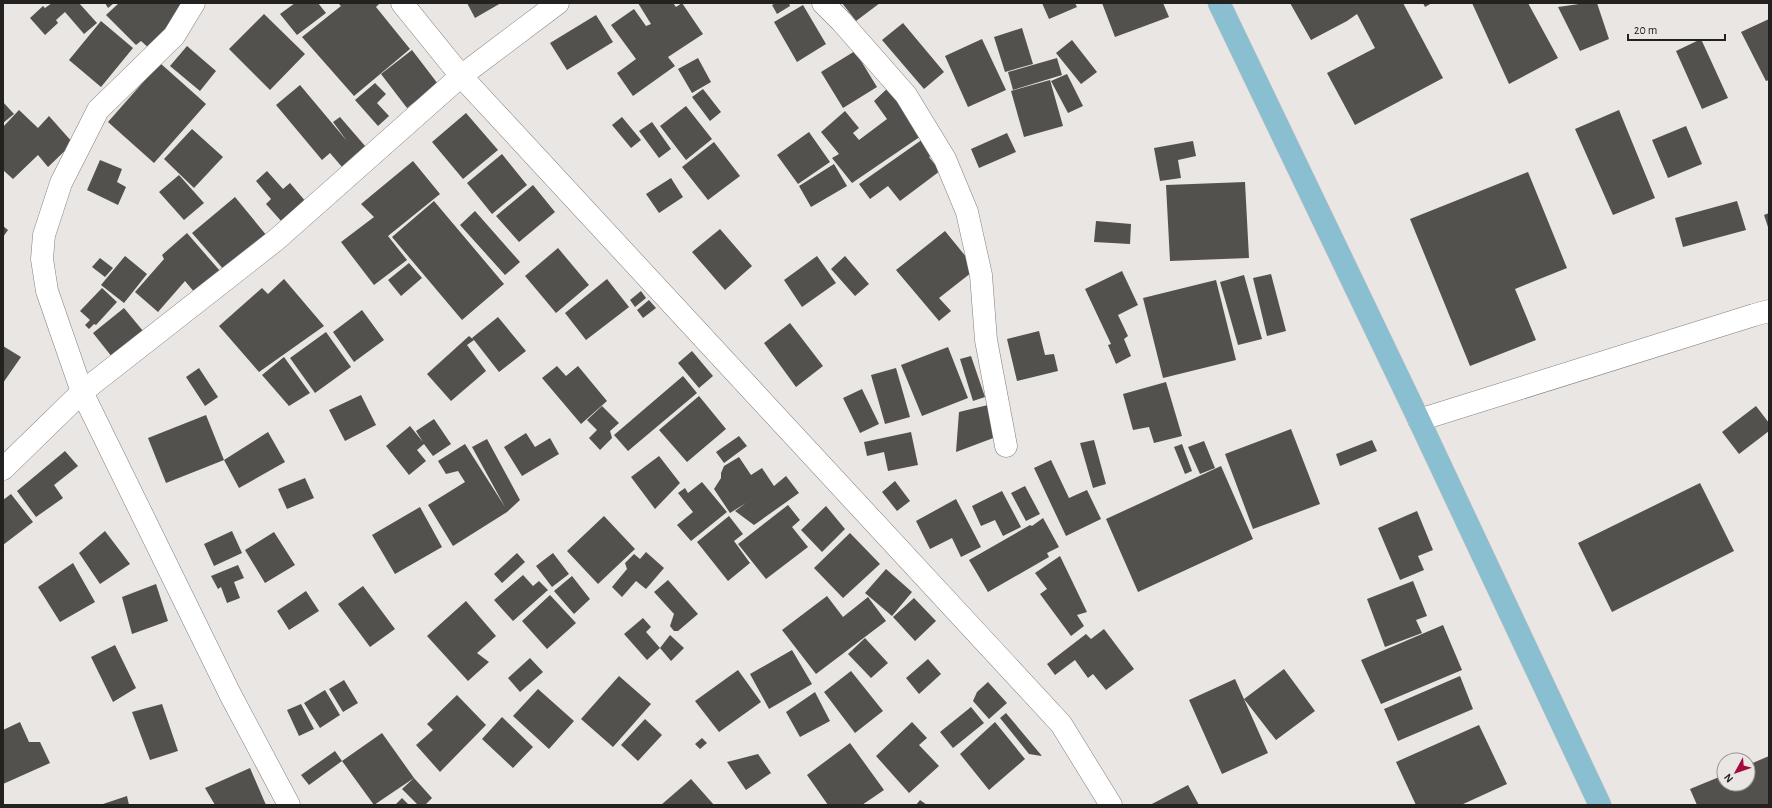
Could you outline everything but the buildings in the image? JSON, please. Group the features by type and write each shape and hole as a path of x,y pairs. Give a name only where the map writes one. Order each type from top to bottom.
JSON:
{"main road":[{"path":"1220,3 1420,420 1600,805"}],"street":[{"path":"194,3 174,36 98,110 61,183 44,235 42,259 47,291 82,392 230,694 289,805"},
{"path":"402,3 461,76 1061,724 1111,805"},
{"path":"3,469 82,392 276,240 461,76 558,3"},
{"path":"823,3 842,21 906,95 945,159 968,212 981,275 986,340 1006,446"},
{"path":"1420,420 1754,314 1769,311"}]}
